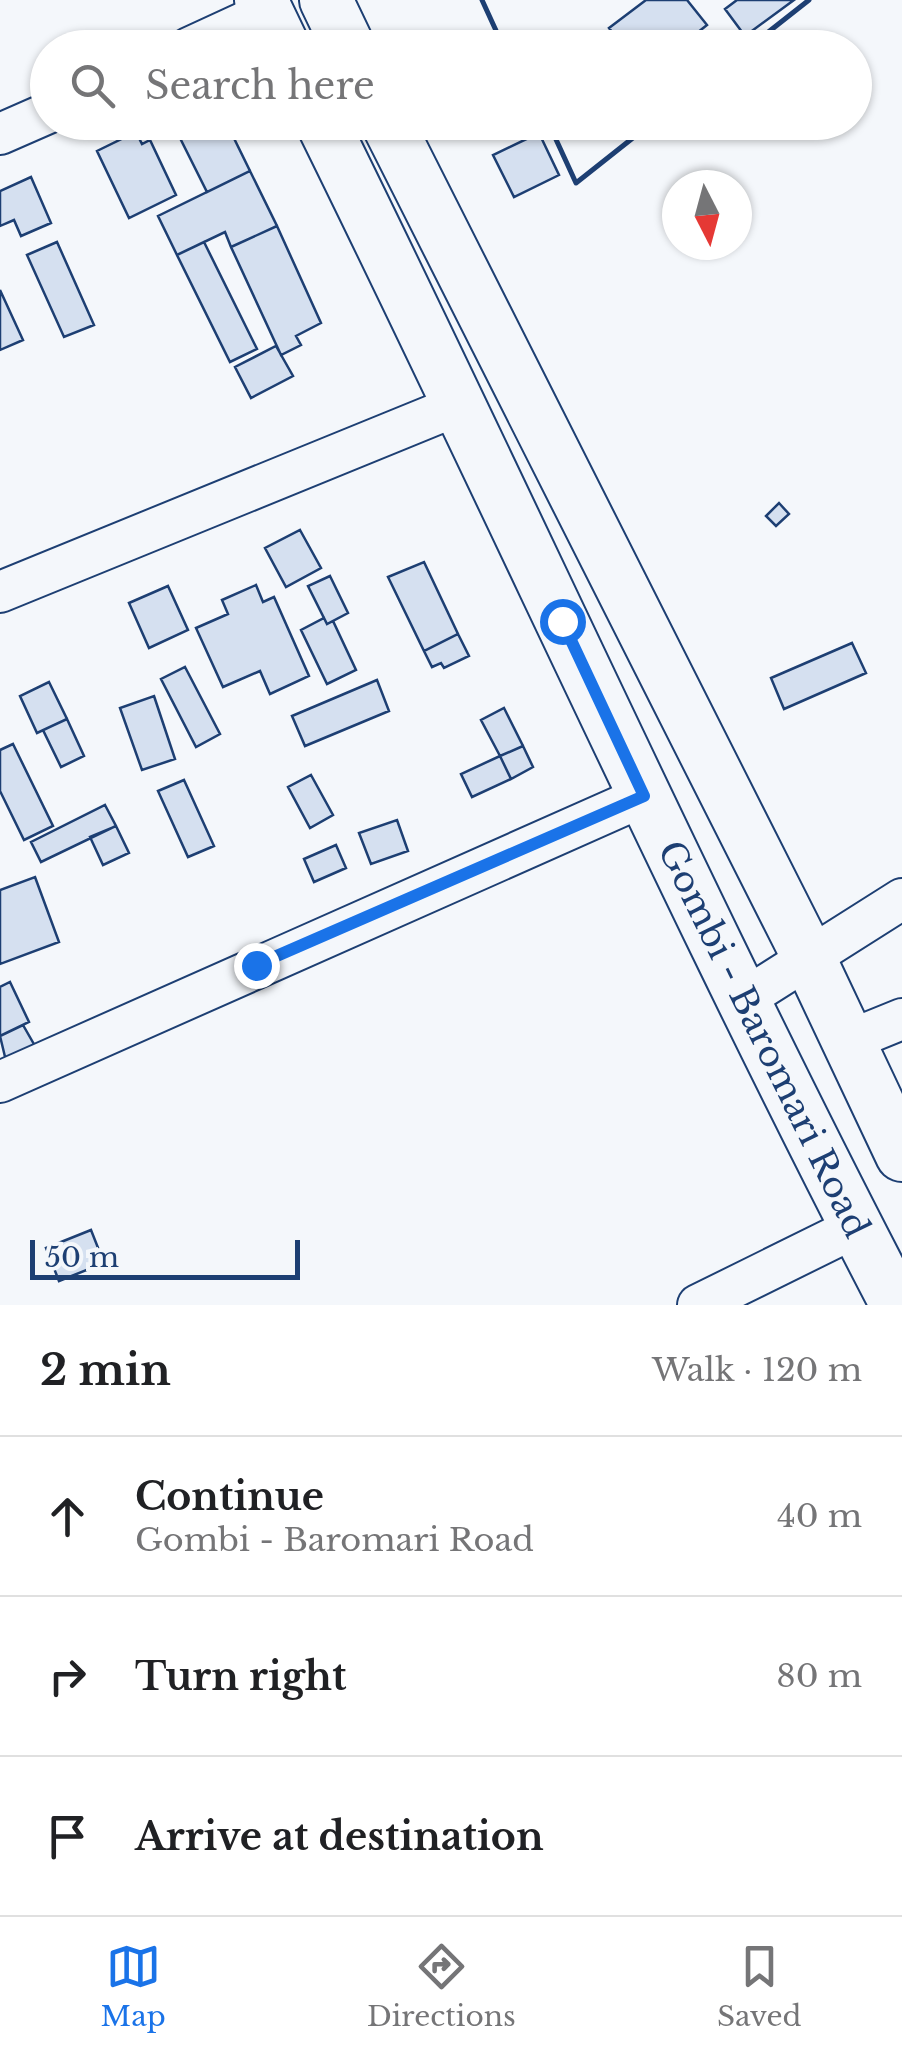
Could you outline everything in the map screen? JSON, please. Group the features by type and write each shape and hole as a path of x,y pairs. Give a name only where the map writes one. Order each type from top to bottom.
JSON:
{"main road":[{"path":"326,0 340,30"},
{"name":"Gombi - Baromari Road","path":"331,140 461,404 644,796 897,1305"},
{"name":"Gombi - Baromari Road","path":"395,140 808,958 902,1155"}],"street":[{"path":"242,30 271,20"},
{"path":"0,134 30,120"},
{"path":"0,592 461,404"},
{"path":"0,1082 644,796"},
{"path":"744,999 902,899"},
{"path":"848,1041 902,1019"},
{"path":"698,1305 856,1228"}],"building":[{"path":"646,0 687,0 707,25 701,30 609,28"},
{"path":"737,0 794,0 753,30 741,30 725,9"},
{"path":"120,140 140,140 142,144 150,140 176,195 129,218 97,151"},
{"path":"181,140 235,140 250,171 207,192"},
{"path":"524,140 542,140 559,175 514,197 493,155"},
{"path":"250,171 277,226 231,247 225,232 177,255 158,216"},
{"path":"31,177 51,223 21,236 14,220 0,226 0,191"},
{"path":"277,226 321,323 296,336 301,345 281,355 231,247"},
{"path":"57,242 94,325 64,337 27,255"},
{"path":"204,242 257,349 230,362 177,255"},
{"path":"0,290 23,340 0,350"},
{"path":"276,346 293,376 251,398 235,367"},
{"path":"779,503 789,514 776,526 766,516"},
{"path":"300,530 321,568 286,587 265,548"},
{"path":"424,562 458,634 424,651 388,577"},
{"path":"330,576 348,613 327,624 308,586"},
{"path":"256,585 263,602 274,597 309,676 270,694 260,671 223,687 196,628 228,614 222,600"},
{"path":"168,586 188,630 149,648 129,603"},
{"path":"324,618 327,624 333,621 356,670 327,684 301,630"},
{"path":"458,634 469,656 444,668 441,663 432,667 424,651"},
{"path":"852,643 866,673 784,709 771,678"},
{"path":"185,667 220,734 196,747 161,679"},
{"path":"377,680 389,711 305,746 292,716"},
{"path":"49,682 67,719 37,733 20,696"},
{"path":"154,696 175,759 142,770 120,708"},
{"path":"504,708 523,746 500,756 481,720"},
{"path":"67,719 84,756 61,767 43,730"},
{"path":"13,744 53,826 24,840 0,791 0,750"},
{"path":"523,746 533,767 511,779 500,756"},
{"path":"500,756 511,779 472,797 461,774"},
{"path":"311,775 333,815 310,828 288,787"},
{"path":"184,780 214,846 188,857 158,791"},
{"path":"105,805 116,826 41,862 31,842"},
{"path":"397,820 408,851 371,864 359,833"},
{"path":"116,826 129,853 103,865 90,837"},
{"path":"336,845 346,868 314,882 304,859"},
{"path":"35,877 59,942 0,964 0,890"},
{"path":"10,982 29,1022 0,1036 0,987"},
{"path":"23,1025 35,1046 6,1061 0,1036"},
{"path":"91,1230 104,1263 59,1281 46,1248"}],"wall":[{"path":"482,0 496,30"},
{"path":"771,30 809,0"},
{"path":"556,140 576,183 630,140"}],"route":[{"path":"256,965 644,796 562,621"}]}
